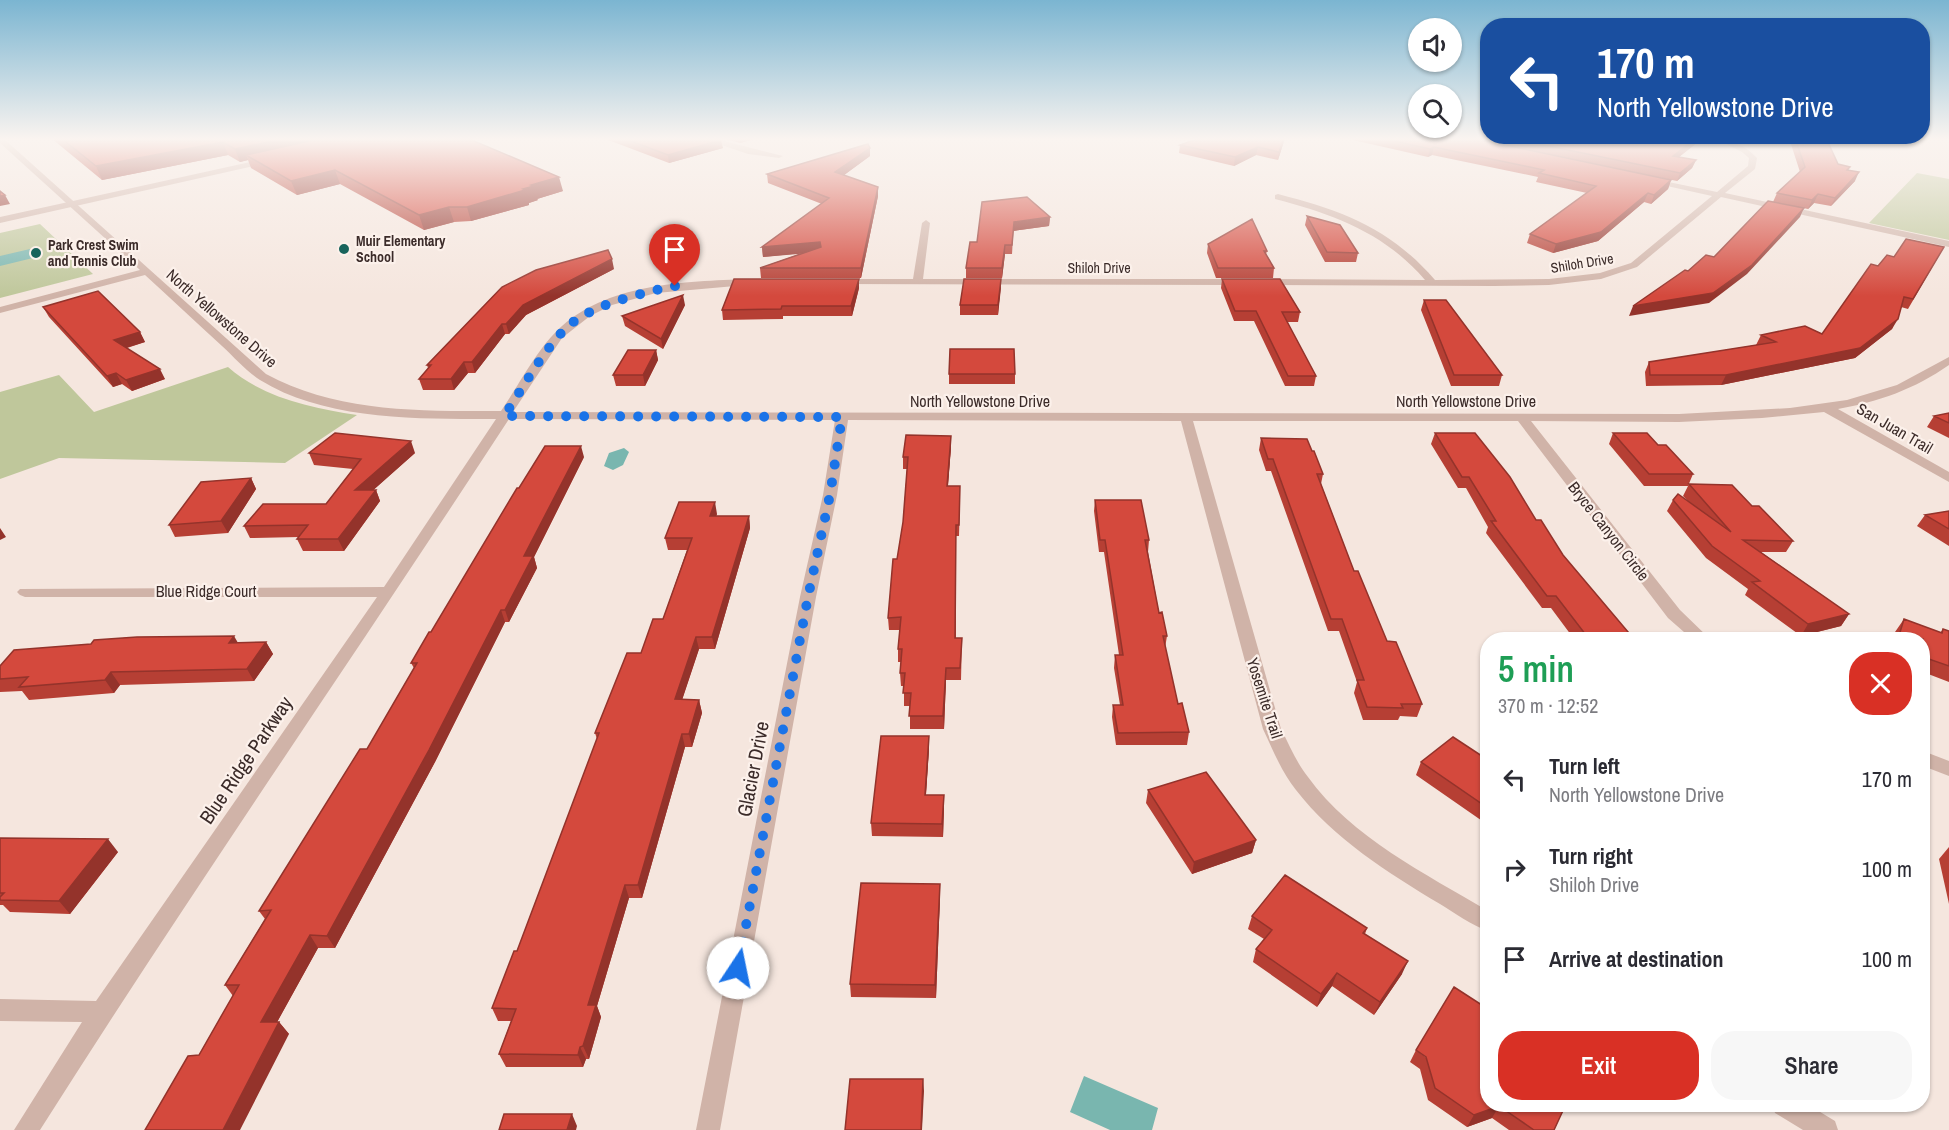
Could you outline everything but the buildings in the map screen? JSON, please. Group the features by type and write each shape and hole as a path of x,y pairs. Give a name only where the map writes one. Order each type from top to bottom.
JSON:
{"street":[{"name":"North Yellowstone Drive","path":"57,191 241,358 274,384 334,402 391,413 504,416 842,417 1734,416 1825,407 1899,389 1923,379 1949,360"},
{"path":"0,220 132,191"},
{"path":"1705,191 1949,244"},
{"name":"Shiloh Drive","path":"835,282 1549,282 1617,272 1634,265 1724,191"},
{"path":"1278,197 1349,218 1380,234 1406,252 1432,282"},
{"path":"918,282 926,223"},
{"path":"0,310 145,272"},
{"path":"504,416 565,329 589,314 630,297 675,286 697,283 764,282"},
{"name":"San Juan Trail","path":"1825,407 1949,478"},
{"name":"Blue Ridge Parkway","path":"26,1130 102,1012 388,592 504,416"},
{"name":"Glacier Drive","path":"708,1130 808,597 830,495 842,417"},
{"name":"Yosemite Trail","path":"1186,417 1272,729 1286,759 1336,820 1403,870 1480,917"},
{"name":"Bryce Canyon Circle","path":"1522,418 1674,614 1694,632"},
{"name":"Blue Ridge Court","path":"24,592 388,592"},
{"path":"1930,761 1949,769"},
{"path":"0,1010 102,1012"},
{"path":"1797,1112 1827,1130"}],"green space":[{"path":"1900,191 1949,191 1949,240 1869,223"},
{"name":"Park Crest Swim and Tennis Club","path":"40,224 93,274 0,298 0,233"},
{"path":"228,367 242,378 272,394 306,405 357,415 285,463 59,458 0,479 0,392 59,375 94,412"}],"water":[{"path":"30,249 37,257 0,266 0,256"},
{"path":"624,448 629,452 623,465 613,470 604,466 609,453"},
{"path":"1084,1076 1158,1108 1152,1130 1110,1130 1070,1112"}],"place":[{"name":"Muir Elementary School","path":"344,249"},
{"name":"Park Crest Swim and Tennis Club","path":"36,253"}],"route":[{"path":"675,286 630,297 606,306 565,329 504,416 842,417 830,495 808,597 738,968"}]}
